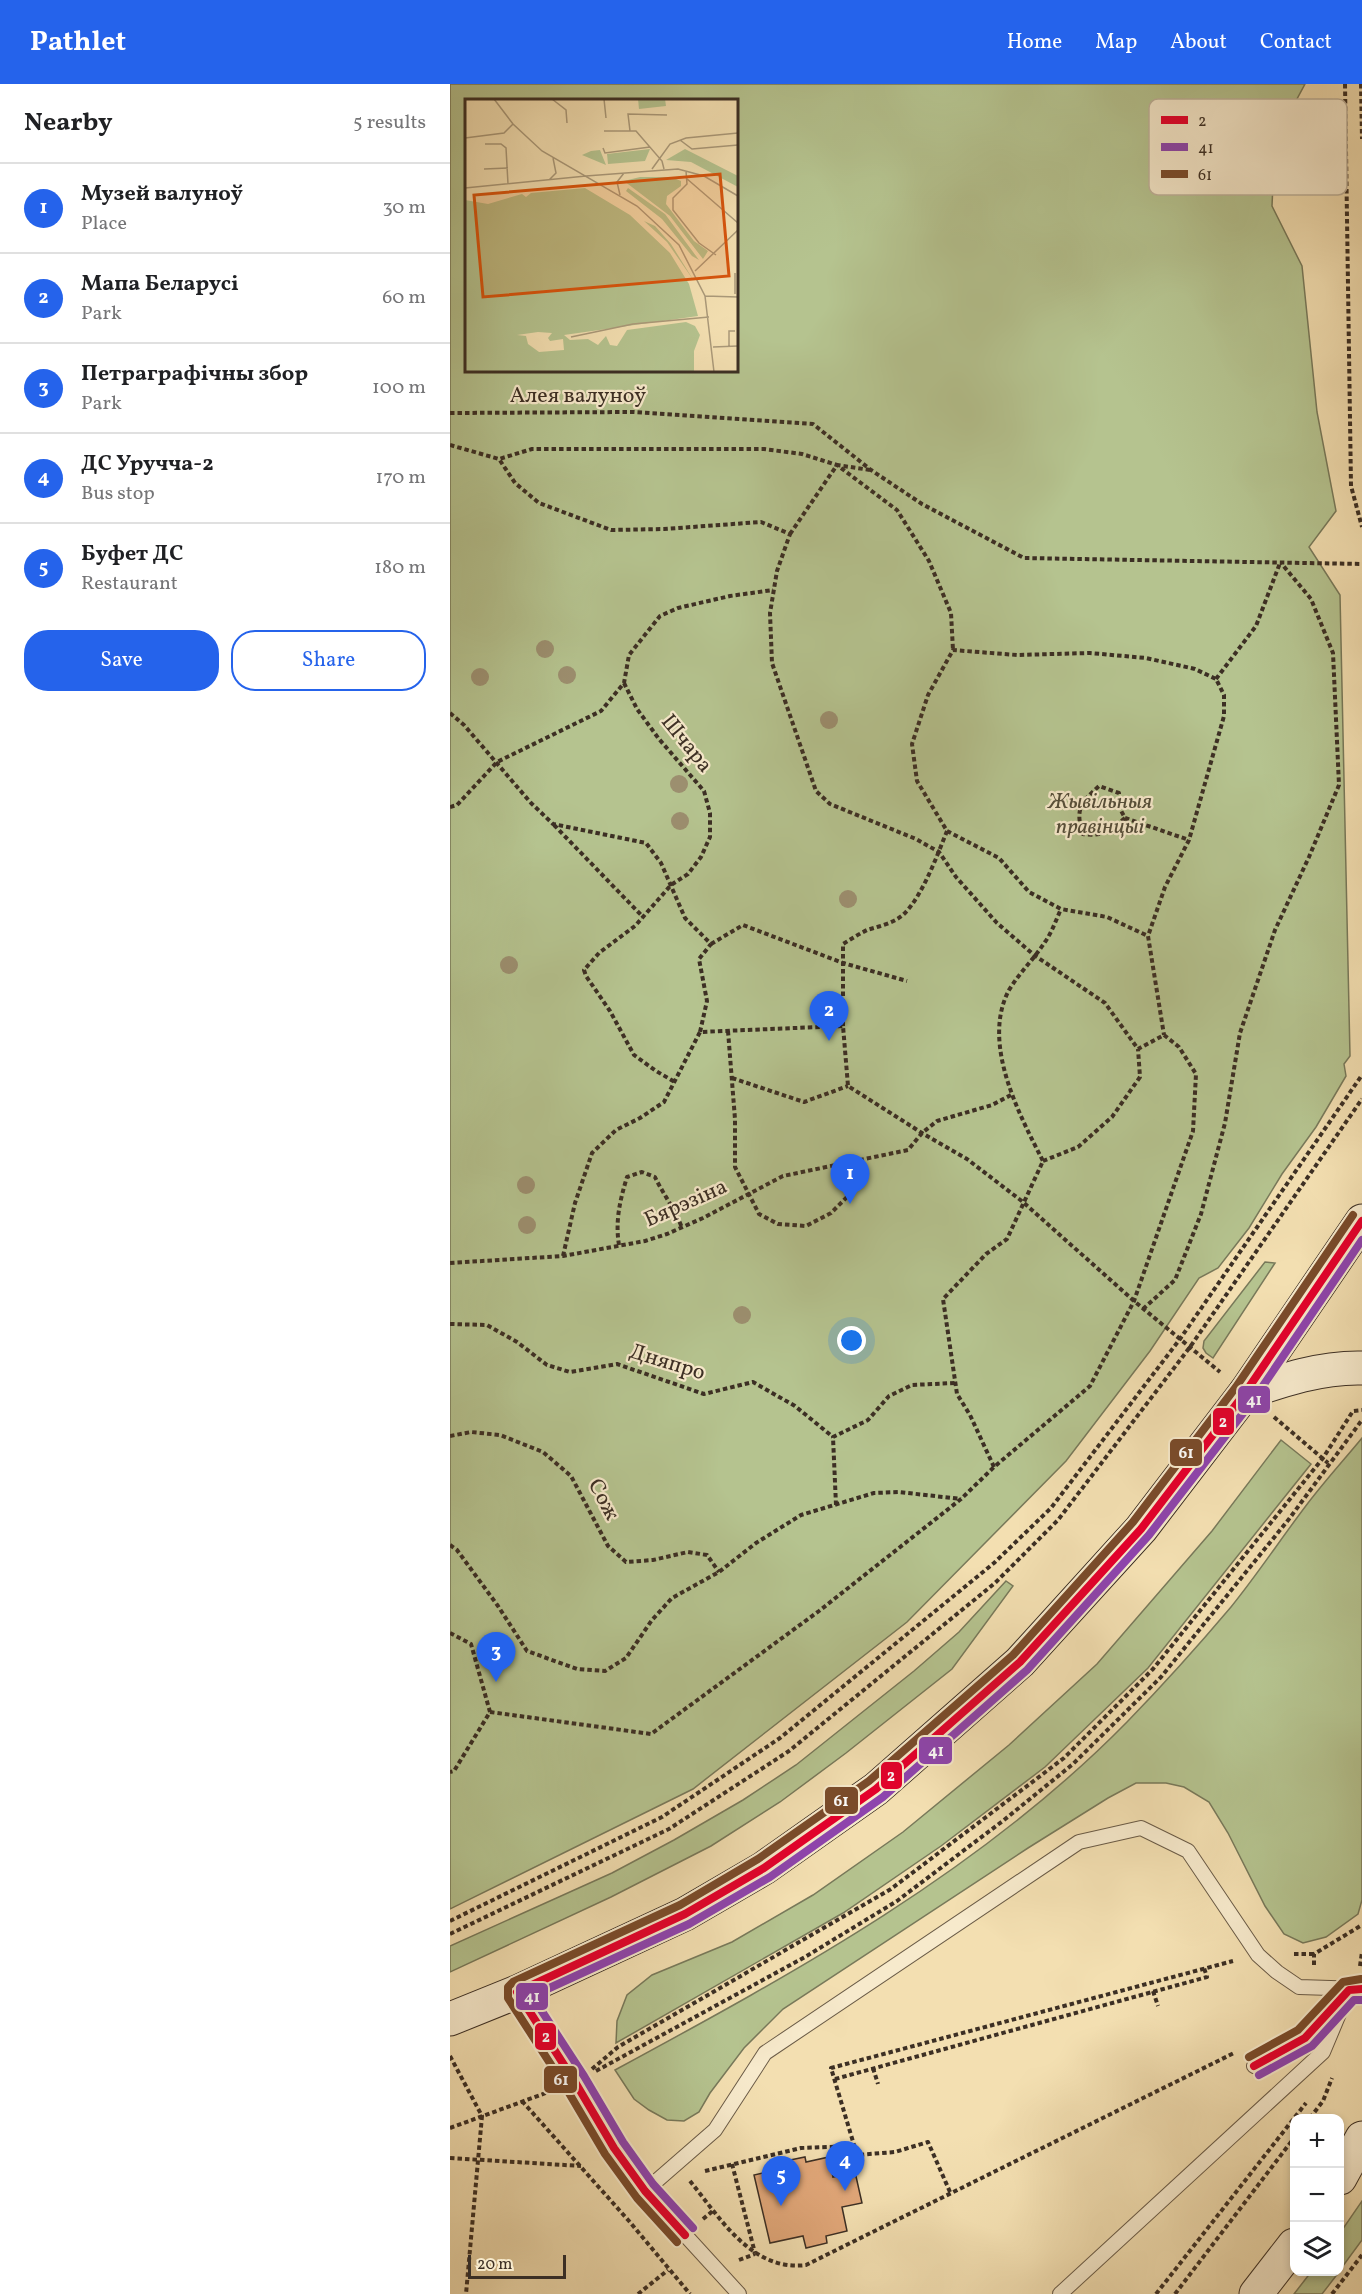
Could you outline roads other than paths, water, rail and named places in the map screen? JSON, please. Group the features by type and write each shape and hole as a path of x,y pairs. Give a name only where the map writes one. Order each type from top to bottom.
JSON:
{"main road":[{"path":"450,2019 517,1992 685,1914 764,1868 876,1789 1020,1662 1141,1529 1245,1393 1362,1221"},
{"path":"1245,1393 1292,1377 1320,1371 1342,1367 1362,1368"},
{"path":"1344,2171 1362,2138"},
{"path":"1256,2294 1290,2250"}],"lane":[{"path":"645,2191 715,2130 765,2053 1079,1842 1141,1828 1188,1851 1258,1955 1277,1972 1299,1987 1356,1989"},
{"path":"1254,2066 1305,2038 1356,1989"},
{"path":"1060,2294 1323,2052 1356,1989"},
{"path":"517,1992 614,2148 645,2191 739,2294"}],"place":[{"name":"Мапа Беларусі","path":"829,1041"},
{"name":"Музей валуноў","path":"850,1204"},
{"name":"Петраграфічны збор","path":"496,1682"},
{"name":"ДС Уручча-2","path":"845,2191"},
{"name":"Буфет ДС","path":"781,2206"}],"park label":[{"name":"Жывільныя правінцыі","path":"1100,814"}]}
